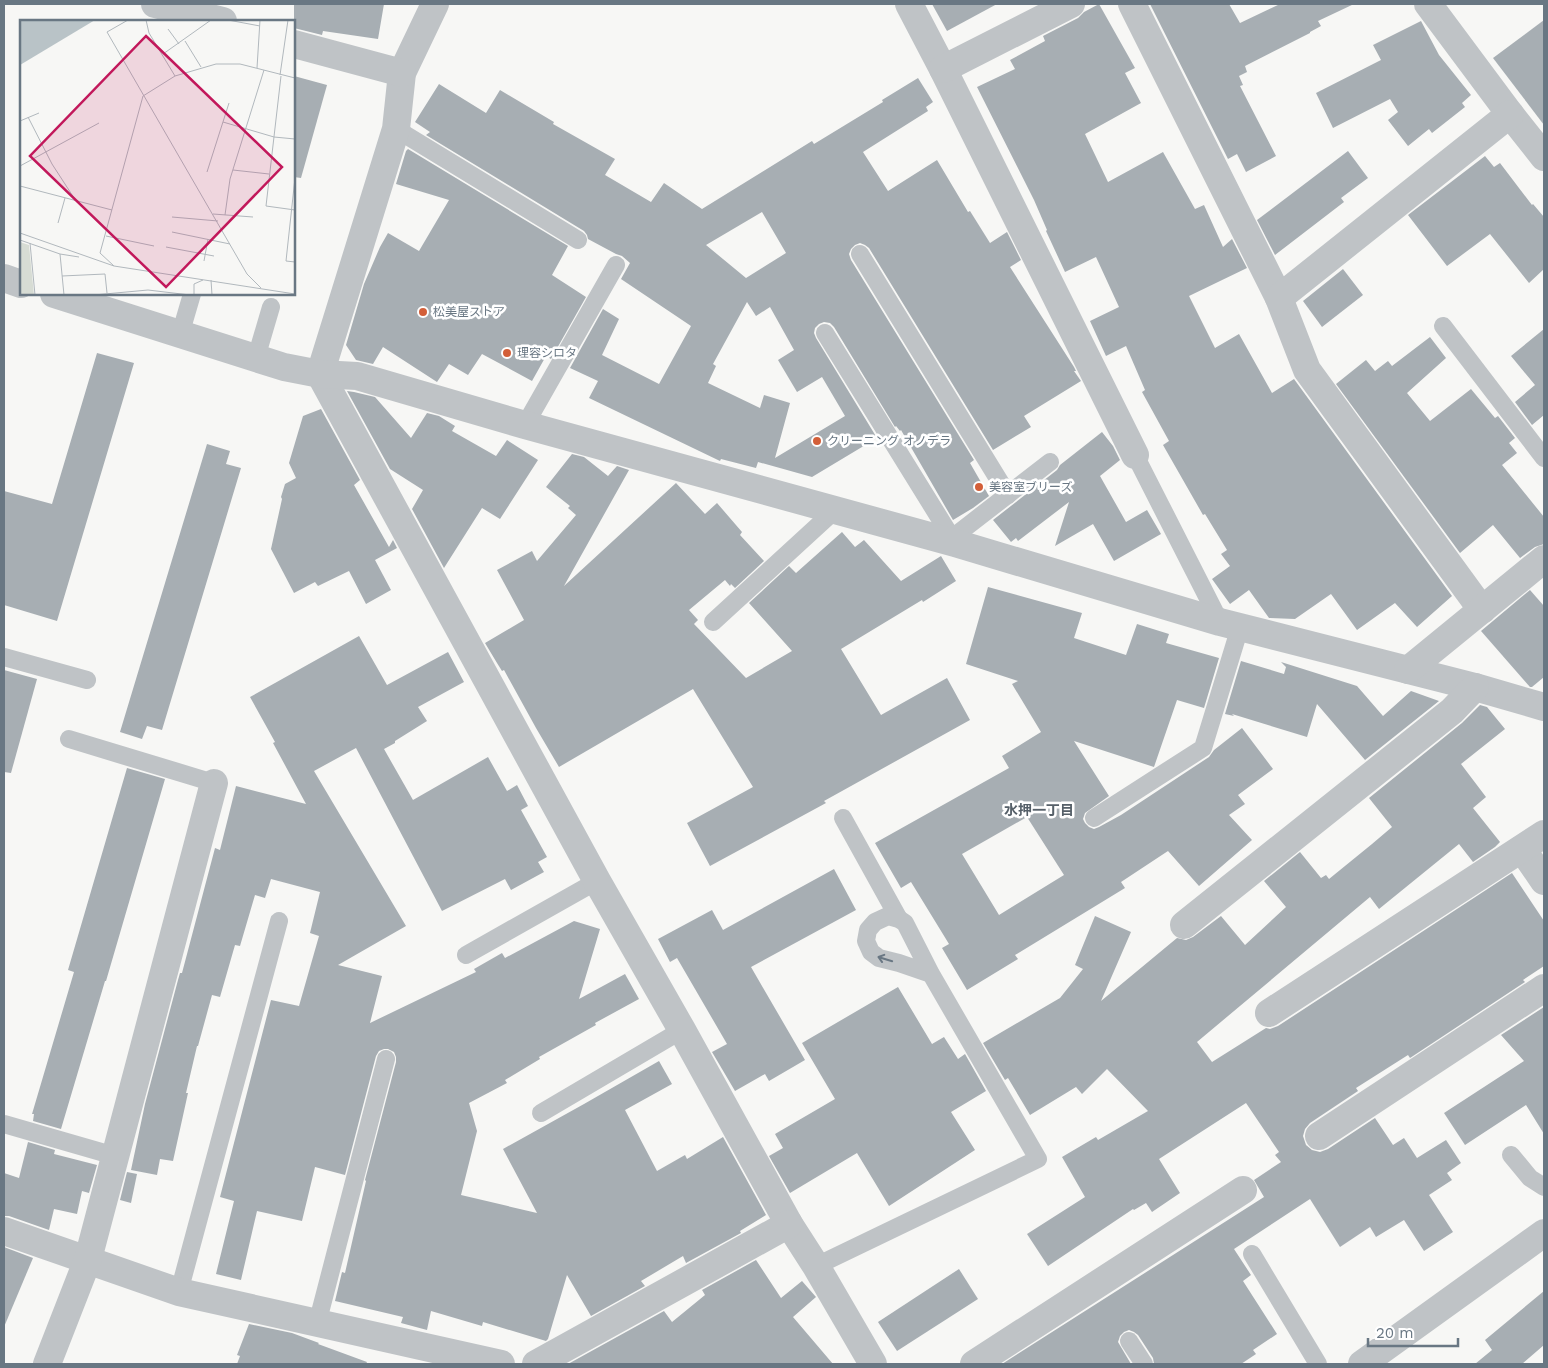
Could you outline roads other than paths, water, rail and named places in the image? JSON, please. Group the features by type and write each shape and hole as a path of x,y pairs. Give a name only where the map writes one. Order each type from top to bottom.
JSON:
{"street":[{"path":"155,4 211,13"},
{"path":"436,4 402,73 396,129 320,374 597,881 682,1030 788,1224 816,1266 873,1364"},
{"path":"909,4 1135,454"},
{"path":"943,70 1071,4"},
{"path":"1132,4 1278,298 1307,370 1482,610"},
{"path":"1428,4 1544,157"},
{"path":"295,44 402,73"},
{"path":"1278,298 1510,114"},
{"path":"4,278 20,284"},
{"path":"57,295 284,367 320,374 357,376 525,425 834,510 953,540 1230,624 1475,686 1544,707"},
{"path":"1408,670 1544,559"},
{"path":"1184,925 1452,711 1475,686"},
{"path":"47,1364 88,1259 214,783"},
{"path":"1269,1013 1533,842 1544,881"},
{"path":"1319,1136 1544,988"},
{"path":"974,1364 1243,1190"},
{"path":"536,1364 788,1224"},
{"path":"4,1231 179,1292 501,1364"},
{"path":"1362,1364 1544,1233"}],"lane":[{"path":"396,129 578,240"},
{"path":"860,254 1008,495"},
{"path":"525,425 616,265"},
{"path":"180,335 192,295"},
{"path":"256,358 271,308"},
{"path":"1443,326 1544,458"},
{"path":"825,333 953,540 1050,462"},
{"path":"1094,818 1204,748 1230,624 1135,454"},
{"path":"713,622 834,510"},
{"path":"4,657 87,680"},
{"path":"69,739 214,783"},
{"path":"843,818 899,919"},
{"path":"466,955 597,881"},
{"path":"816,1266 1038,1159 931,974 905,923 888,916 875,922 868,930 866,941 871,952 879,958 931,974"},
{"path":"179,1292 279,921"},
{"path":"541,1113 682,1030"},
{"path":"317,1324 386,1059"},
{"path":"4,1124 116,1156"},
{"path":"1511,1155 1530,1178 1544,1187"},
{"path":"1252,1254 1318,1364"},
{"path":"1129,1341 1144,1364"}],"place":[{"name":"松美屋ストア","path":"423,312"},
{"name":"理容シロタ","path":"507,353"},
{"name":"クリーニング オノデラ","path":"817,441"},
{"name":"美容室ブリーズ","path":"979,487"}],"district":[{"name":"水押一丁目","path":"1039,810"}]}
